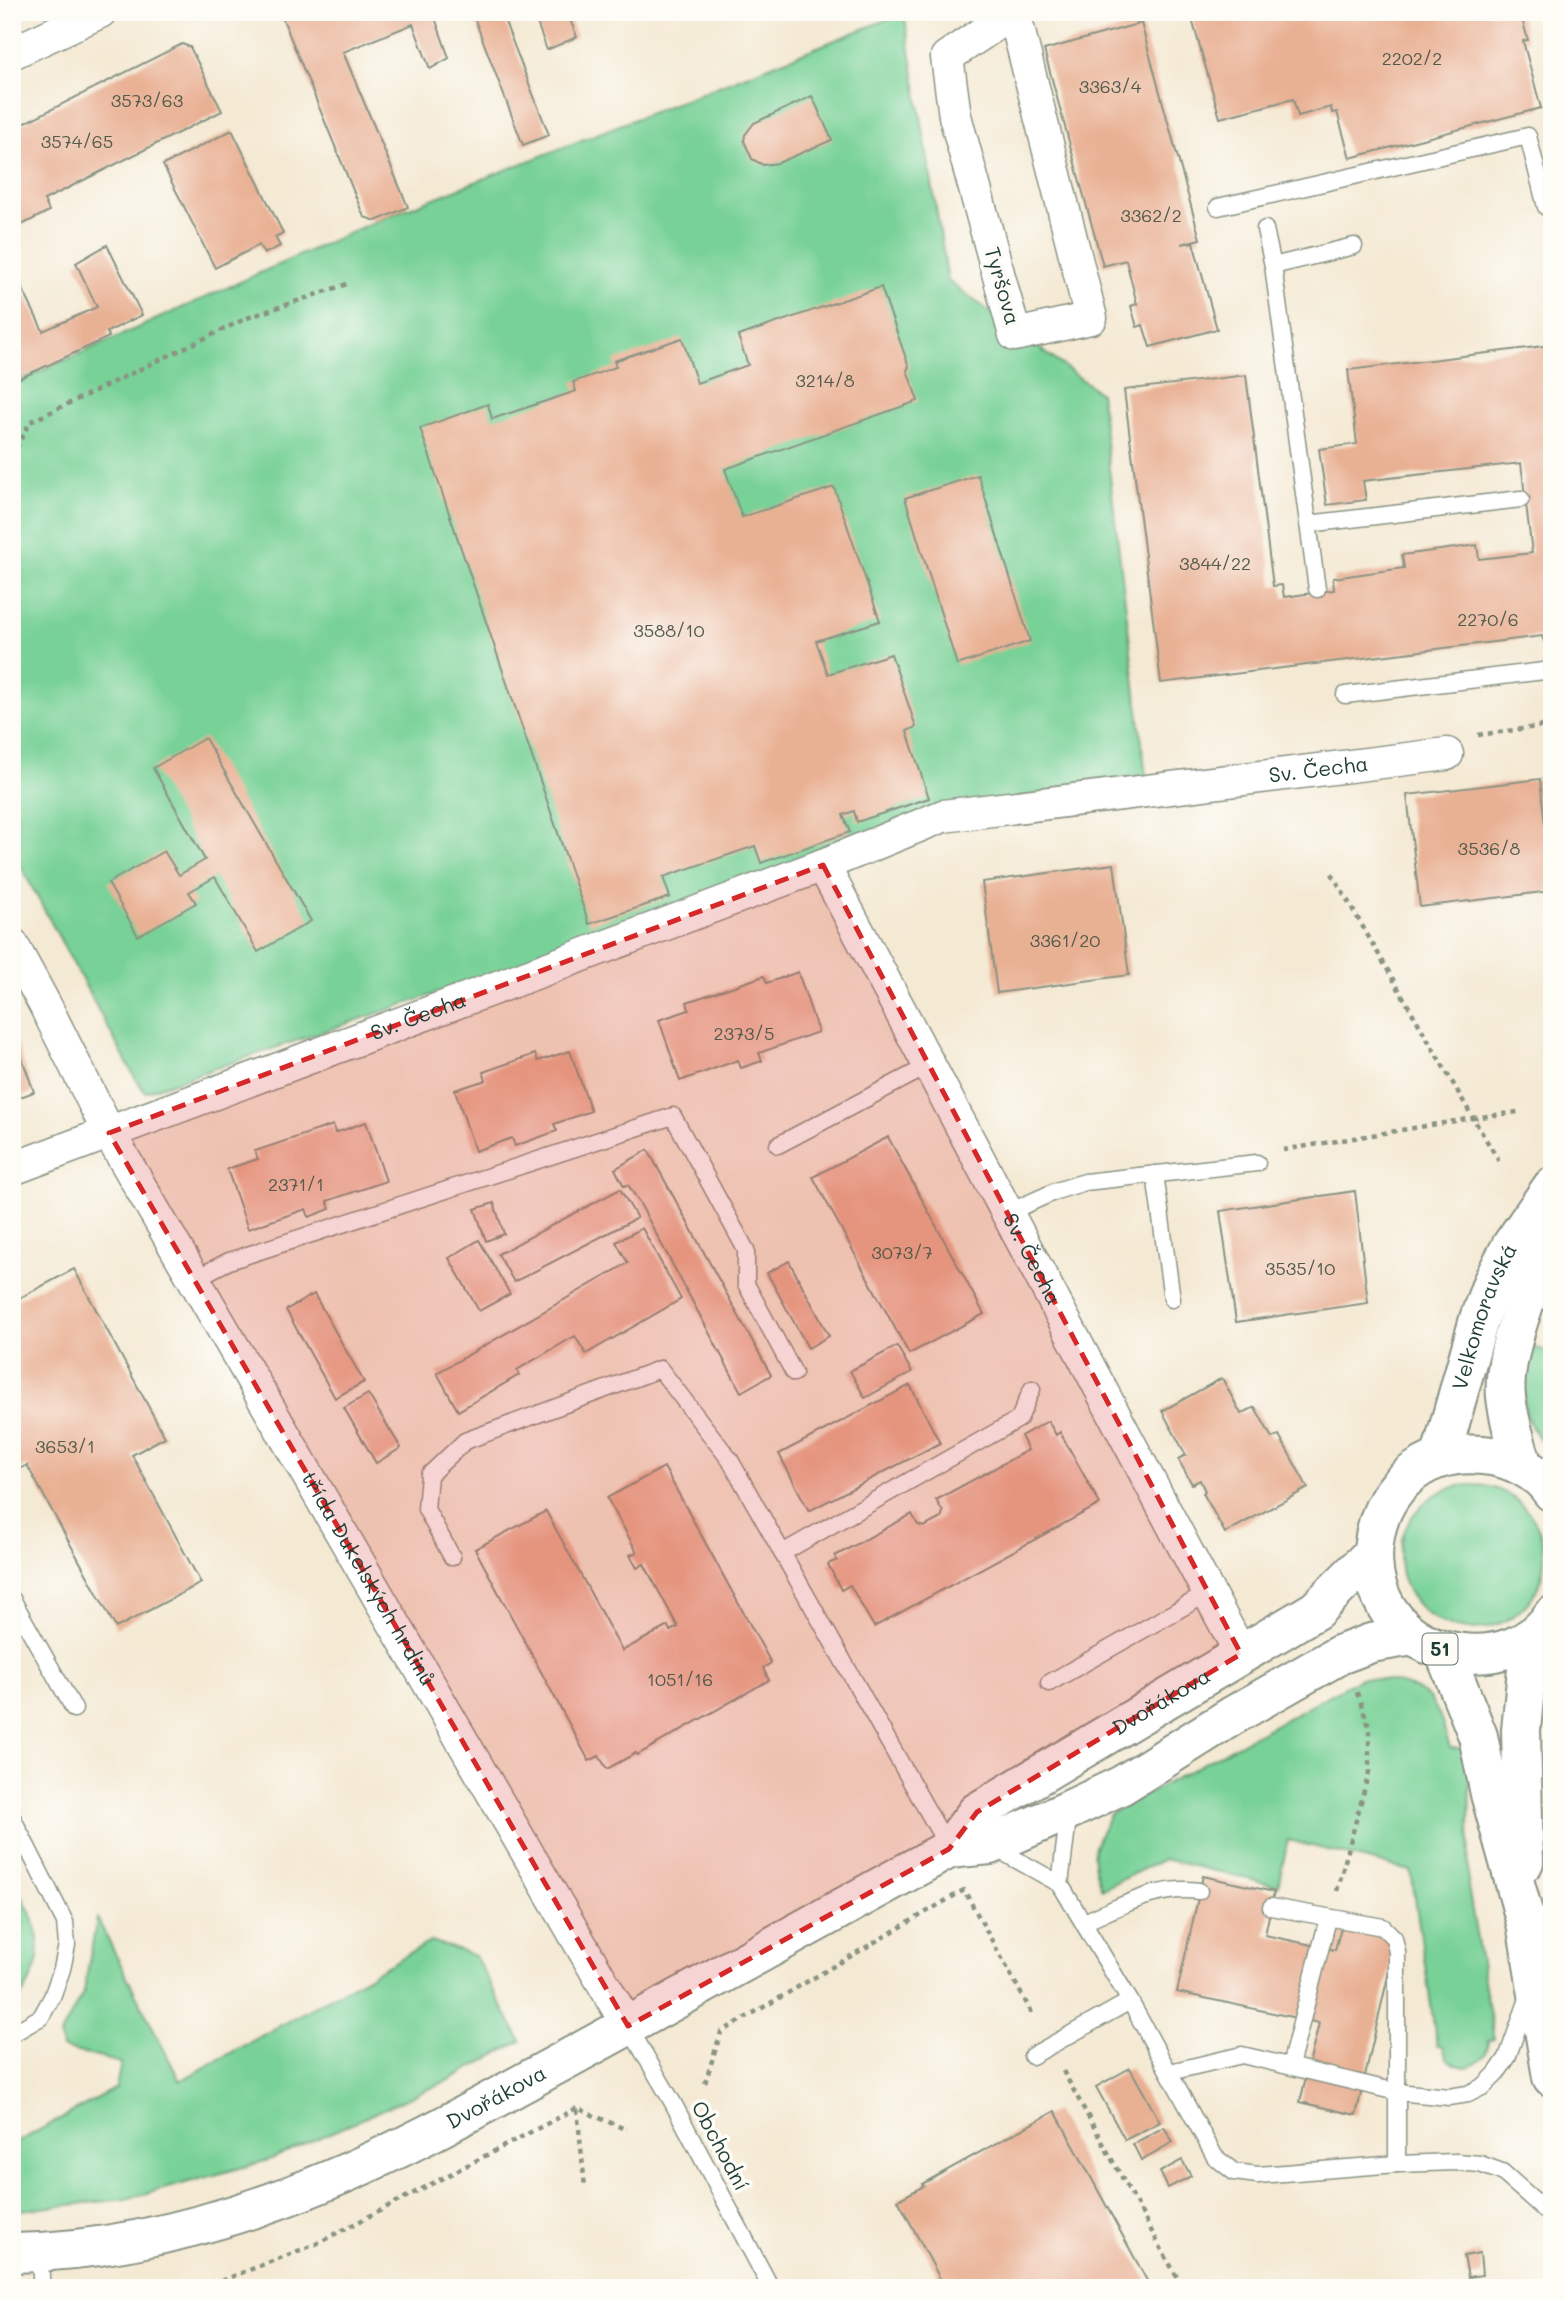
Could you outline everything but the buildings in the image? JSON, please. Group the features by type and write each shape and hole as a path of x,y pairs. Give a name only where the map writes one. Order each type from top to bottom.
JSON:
{"main road":[{"name":"Velkomoravská","path":"1440,1459 1479,1319 1492,1283 1511,1246 1552,1187"},
{"name":"Velkomoravská","path":"1544,1483 1513,1435 1506,1395 1507,1366 1517,1329 1552,1229"},
{"name":"Velkomoravská","path":"1544,1483 1497,1456 1468,1453 1440,1459 1413,1473 1391,1495 1377,1524 1372,1554 1377,1585 1391,1613 1428,1643 1478,1736 1490,1794 1525,1923 1552,2077"},
{"name":"Dvořákova","path":"31,2265 182,2230 259,2207 337,2177 407,2145 948,1849 977,1812 1316,1610 1372,1554"},
{"name":"Velkomoravská","path":"1428,1643 1472,1654 1503,1651 1541,1627"},
{"name":"Velkomoravská","path":"1525,1923 1521,1730 1541,1627"},
{"name":"Dvořákova","path":"948,1849 990,1845 1122,1785 1232,1716 1339,1655 1371,1643 1428,1643"}],"street":[{"path":"12,53 100,12"},
{"name":"Tyršova","path":"1015,12 1091,318 1015,335 955,116 947,57 1015,12"},
{"name":"Sv. Čecha","path":"12,1168 823,865 943,816 1447,754"},
{"name":"Sv. Čecha","path":"823,865 1241,1654"},
{"name":"třída Dukelských hrdinů","path":"12,944 46,1005 109,1133 628,2026"}],"lane":[{"path":"1218,206 1528,136 1546,207"},
{"path":"1265,229 1273,266 1317,589"},
{"path":"1273,266 1354,246"},
{"path":"1308,524 1521,499"},
{"path":"1345,695 1552,670"},
{"path":"778,1145 928,1066"},
{"path":"194,1279 229,1261 673,1116 746,1250 746,1284 794,1373"},
{"path":"1007,1213 1056,1191 1085,1182 1256,1163"},
{"path":"1156,1174 1172,1299"},
{"path":"452,1557 426,1509 429,1475 465,1441 660,1369 730,1460 948,1849"},
{"path":"782,1553 1019,1419 1032,1389"},
{"path":"1049,1683 1208,1593"},
{"path":"12,1599 74,1709"},
{"path":"1060,1884 1069,1810"},
{"path":"12,1816 65,1922 67,1945 52,1997 41,2017 12,2034"},
{"path":"990,1845 1060,1884 1130,2001 1215,2157 1234,2172 1258,2175 1397,2164 1480,2164 1502,2172 1552,2216"},
{"path":"1084,1922 1152,1893 1182,1889 1199,1891"},
{"path":"1271,1907 1383,1927 1394,1938 1397,1952 1397,2164"},
{"path":"1290,2066 1328,1919"},
{"path":"1170,2072 1242,2054 1397,2092 1449,2097 1468,2094 1484,2086 1507,2058 1535,1981"},
{"path":"1032,2056 1130,2001"},
{"name":"Obchodní","path":"628,2026 673,2103 771,2288"}],"path":[{"path":"12,457 30,422 247,318 347,284"},
{"path":"12,520 12,539"},
{"path":"1447,754 1457,752 1471,736 1552,725"},
{"path":"1330,870 1499,1161"},
{"path":"1256,1163 1267,1153 1518,1112"},
{"path":"1328,1919 1369,1772 1369,1726 1355,1689"},
{"path":"705,2083 722,2032 964,1890 1033,2015"},
{"path":"1061,2067 1182,2288"},
{"path":"577,2108 627,2130"},
{"path":"577,2108 585,2187"},
{"path":"203,2288 316,2244 577,2108"}],"highlighted area":[{"path":"823,865 1241,1654 977,1812 949,1849 628,2026 109,1133"}],"green space":[{"path":"904,13 948,281 1100,393 1147,785 940,807 724,896 145,1092 12,850 12,384 376,221"},
{"path":"1529,1346 1552,1353 1552,1450 1532,1427 1524,1402"},
{"path":"1472,1485 1500,1490 1523,1506 1539,1529 1544,1557 1539,1585 1523,1608 1500,1624 1472,1629 1444,1624 1421,1608 1405,1585 1400,1557 1405,1529 1421,1506 1444,1490"},
{"path":"1552,1651 1552,1695 1540,1715 1540,1671"},
{"path":"1361,1678 1394,1682 1424,1694 1438,1712 1450,1748 1465,1748 1470,1778 1468,1887 1494,2039 1488,2041 1480,2061 1468,2067 1451,2062 1443,2047 1437,2046 1411,1871 1288,1840 1278,1886 1164,1859 1102,1889 1095,1866 1093,1858 1096,1843 1110,1814"},
{"path":"12,1877 31,1914 39,1952 29,1983 12,2005"},
{"path":"97,1918 180,2081 432,1941 475,1956 521,2041 451,2079 269,2160 127,2199 12,2211 12,2145 116,2088 121,2063 62,2048 60,2036 84,1991"}]}
